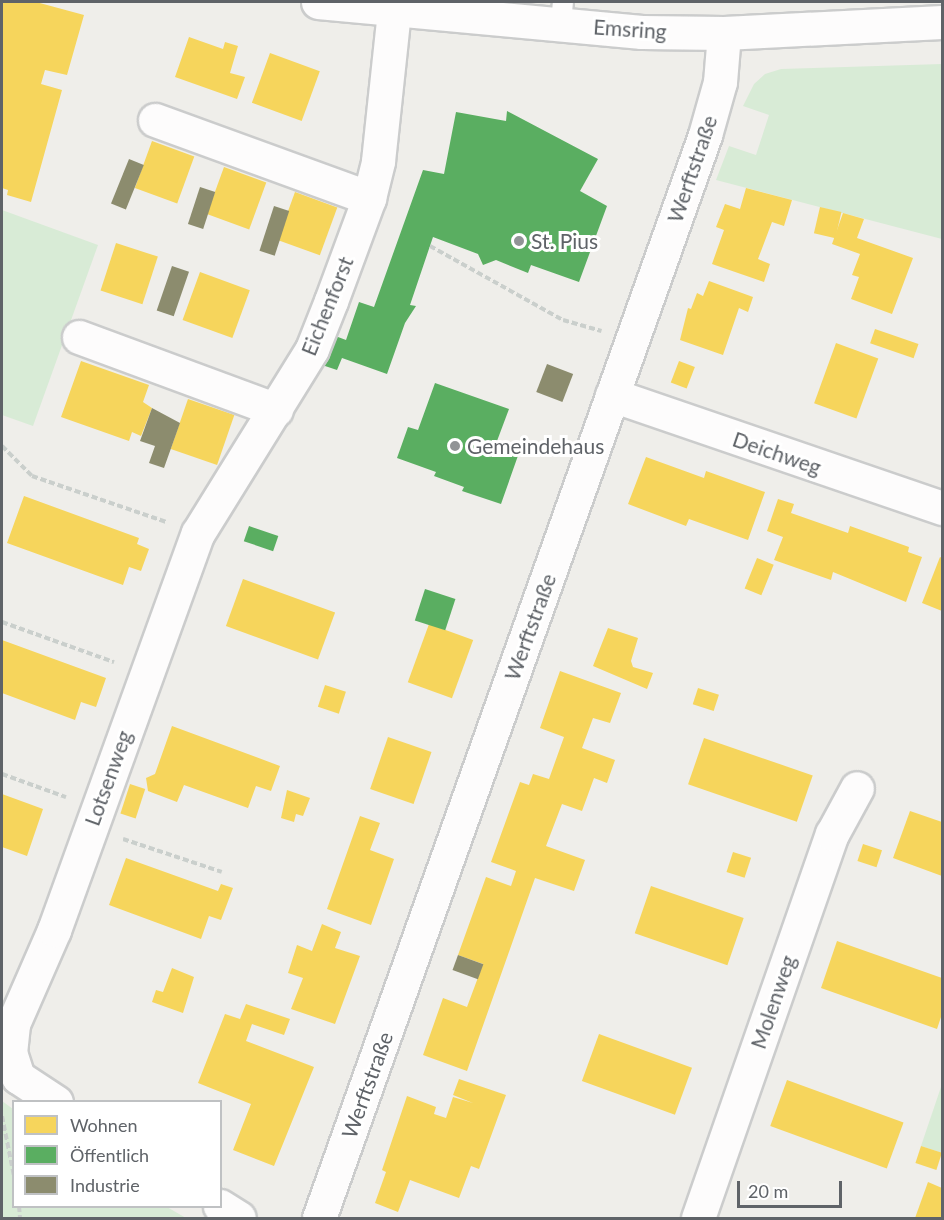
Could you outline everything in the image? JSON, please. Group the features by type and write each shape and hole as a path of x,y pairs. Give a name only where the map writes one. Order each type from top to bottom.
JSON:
{"street":[{"name":"Emsring","path":"318,2 394,12 562,13 642,32 724,33 942,22"},
{"name":"Eichenforst","path":"214,505 276,410 312,349 369,198 378,161 394,12"},
{"name":"Werftstraße","path":"320,1218 705,135 720,82 724,33"},
{"path":"155,120 369,198"},
{"path":"79,337 276,410"},
{"name":"Deichweg","path":"612,395 942,508"},
{"name":"Lotsenweg","path":"54,1100 18,1077 10,1053 13,1024 54,930 198,533 214,505"},
{"name":"Molenweg","path":"698,1218 832,834 857,788"},
{"path":"222,1207 239,1218"}],"path":[{"path":"430,246 562,320"},
{"path":"2,446 32,476 198,533"},
{"path":"2,622 146,674"},
{"path":"2,774 94,818 222,872"},
{"path":"2,1116 12,1166"}],"green space":[{"path":"942,64 942,239 716,180 729,146 756,155 769,115 743,106 754,84 765,74 781,69"},
{"path":"2,210 98,245 33,426 2,415"},
{"path":"942,1084 942,1153 921,1146"},
{"path":"2,1101 12,1108 12,1208 169,1208 186,1218 2,1218"}],"building: Wohnen":[{"path":"2,2 36,2 84,15 67,75 45,70 41,84 62,90 31,202 7,195 8,190 2,188"},
{"path":"189,37 223,49 225,42 238,46 230,73 245,77 237,99 175,77"},
{"path":"270,53 320,71 302,121 252,103"},
{"path":"152,141 194,156 177,203 135,188"},
{"path":"224,167 266,182 249,229 207,214"},
{"path":"746,188 792,200 784,226 772,222 758,259 770,264 764,282 712,264 724,230 716,227 725,204 740,209"},
{"path":"295,192 337,207 320,255 278,240"},
{"path":"820,207 841,212 835,238 814,233"},
{"path":"843,213 864,219 857,238 913,258 892,314 851,299 859,277 852,275 860,254 832,244"},
{"path":"116,243 158,257 142,304 101,291"},
{"path":"200,272 250,290 232,338 183,320"},
{"path":"709,281 753,297 748,312 739,308 723,355 680,340 688,308 691,309 697,293 703,296"},
{"path":"875,329 918,344 914,358 870,343"},
{"path":"836,343 878,358 856,419 814,403"},
{"path":"81,361 149,385 143,402 152,408 141,436 132,432 129,441 61,417"},
{"path":"679,361 695,367 687,389 671,382"},
{"path":"188,399 234,415 217,465 171,449"},
{"path":"646,457 704,478 706,471 765,492 748,540 689,519 686,526 628,504"},
{"path":"24,496 139,538 137,544 149,549 141,571 129,567 123,585 7,543"},
{"path":"778,499 794,504 791,513 848,533 850,526 909,547 908,552 922,557 906,602 833,572 831,580 774,560 783,537 767,531"},
{"path":"940,557 942,558 942,611 922,603"},
{"path":"757,558 774,565 761,595 745,589"},
{"path":"243,579 335,613 318,660 226,626"},
{"path":"429,624 473,640 452,698 408,682"},
{"path":"608,628 638,638 631,661 633,667 653,673 647,689 593,666"},
{"path":"2,640 106,678 96,707 81,702 75,720 2,693"},
{"path":"560,671 621,693 610,723 593,718 582,748 615,760 607,783 594,778 582,811 562,804 546,846 585,860 574,891 535,878 467,1071 423,1055 443,998 467,1007 483,964 458,955 486,877 511,886 516,871 491,862 520,782 529,785 533,774 549,779 564,737 540,728"},
{"path":"325,685 346,692 339,714 318,707"},
{"path":"698,688 719,695 714,711 693,704"},
{"path":"172,726 280,766 271,791 256,786 248,808 184,785 177,802 148,791 146,778 155,774"},
{"path":"388,737 431,752 414,804 370,789"},
{"path":"704,738 813,775 797,822 688,784"},
{"path":"130,784 145,789 136,818 120,813"},
{"path":"287,790 310,798 303,816 296,814 294,822 281,818"},
{"path":"2,794 43,809 27,856 2,847"},
{"path":"910,811 942,822 942,876 893,858"},
{"path":"360,816 380,823 370,850 394,859 371,925 327,909"},
{"path":"863,844 882,850 876,867 857,861"},
{"path":"733,852 751,858 745,878 727,872"},
{"path":"126,858 218,891 221,884 233,888 221,920 209,916 201,939 109,905"},
{"path":"651,886 744,918 727,965 635,933"},
{"path":"322,924 341,932 335,948 360,956 335,1024 291,1009 303,978 288,973 297,945 312,951"},
{"path":"837,941 942,978 942,1014 937,1029 821,988"},
{"path":"172,968 194,977 183,1013 152,1002 156,990 163,992"},
{"path":"246,1004 290,1019 284,1035 252,1024 246,1041 314,1067 274,1166 233,1150 251,1104 198,1083 225,1014 240,1019"},
{"path":"599,1034 692,1068 675,1115 582,1081"},
{"path":"459,1079 506,1095 479,1169 471,1166 459,1198 410,1180 398,1212 375,1203 386,1172 382,1170 407,1096 436,1107 434,1114 446,1118 453,1097 473,1103 453,1095"},
{"path":"787,1080 904,1122 887,1168 770,1126"},
{"path":"921,1146 942,1153 936,1170 915,1163"},
{"path":"928,1182 942,1188 942,1218 915,1218"}],"building: Öffentlich":[{"name":"St. Pius","path":"507,111 598,159 580,191 607,206 579,282 531,265 528,273 496,260 483,265 478,254 433,237 410,305 416,306 405,323 387,374 342,358 337,370 319,364 330,334 346,340 359,302 374,307 423,170 444,174 456,112 506,121"},
{"name":"Gemeindehaus","path":"435,383 509,409 497,441 520,450 501,504 462,491 464,487 434,476 436,472 397,458 408,427 418,430"},
{"path":"249,526 278,536 273,551 244,541"},
{"path":"425,589 455,599 445,630 415,620"}],"building: Industrie":[{"path":"129,159 144,165 126,209 111,204"},
{"path":"200,187 215,192 203,229 188,224"},
{"path":"274,206 289,211 275,256 259,251"},
{"path":"172,266 189,272 174,316 157,310"},
{"path":"547,364 573,374 562,402 536,392"},
{"path":"152,408 180,423 164,468 149,463 155,446 140,441"},
{"path":"458,955 483,964 478,979 453,970"}],"place":[{"name":"St. Pius","path":"519,241"},
{"name":"Gemeindehaus","path":"455,446"}]}
